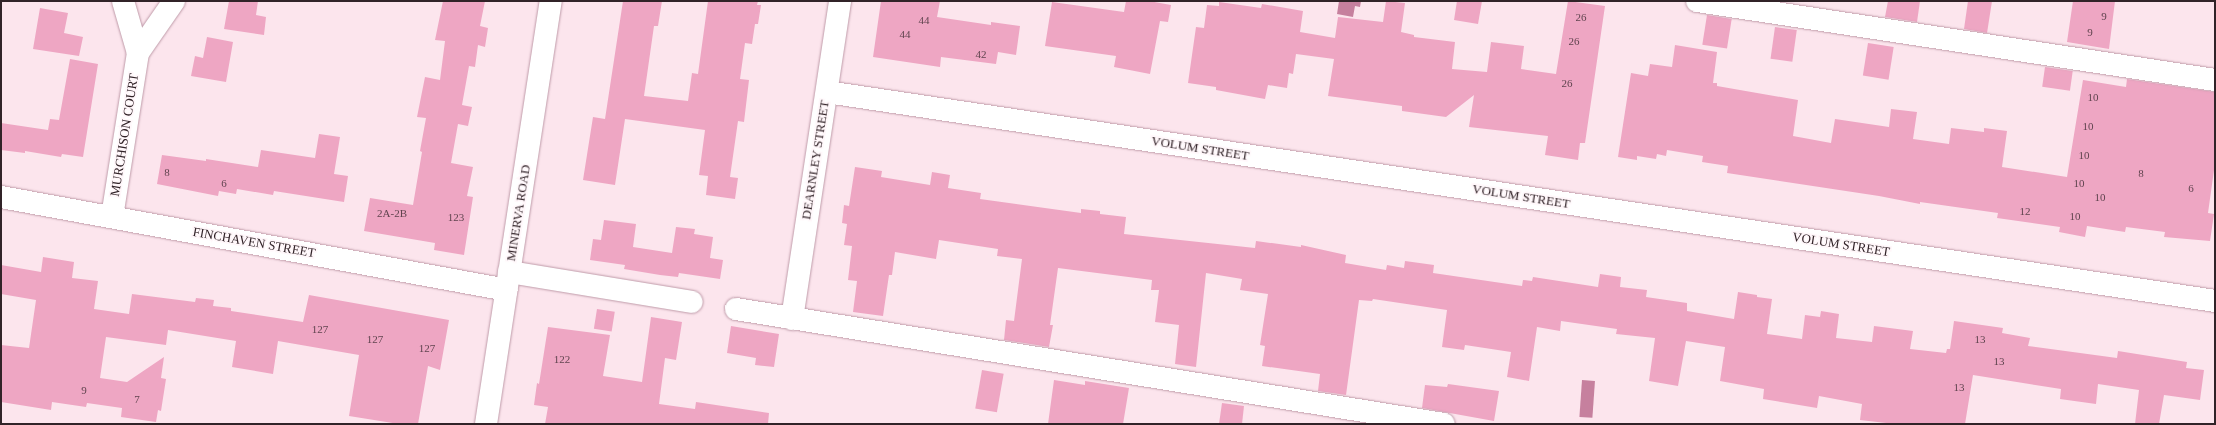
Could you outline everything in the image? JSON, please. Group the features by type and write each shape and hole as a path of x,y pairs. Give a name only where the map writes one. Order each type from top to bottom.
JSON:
{"street":[{"name":"MURCHISON COURT","path":"112,217 138,53 123,1"},
{"name":"MURCHISON COURT","path":"138,53 174,1"},
{"name":"MINERVA ROAD","path":"486,424 551,1"},
{"name":"DEARNLEY STREET","path":"792,319 840,1"},
{"path":"1697,1 2215,80"},
{"name":"VOLUM STREET","path":"827,92 2215,301"},
{"name":"FINCHAVEN STREET","path":"1,197 112,217 508,281"},
{"path":"508,281 692,302"},
{"path":"736,310 1444,424"}],"shaded area":[{"path":"1339,1 1361,1 1360,7 1355,6 1353,17 1337,14"},
{"path":"1582,380 1595,381 1592,418 1579,417"}],"building":[{"path":"229,1 258,1 256,15 266,17 264,35 224,29"},
{"path":"443,1 485,1 480,26 488,28 485,47 478,45 475,67 469,66 462,105 472,107 468,126 458,124 451,163 473,167 467,196 473,197 464,255 434,250 435,243 364,231 370,198 413,205 426,118 417,117 425,77 440,80 445,41 435,40"},
{"path":"623,1 662,1 658,26 654,26 644,96 688,101 692,73 698,74 708,1 758,1 757,5 761,5 758,24 755,24 752,44 745,43 740,79 749,80 744,122 738,121 730,177 738,178 735,199 706,195 708,176 699,175 705,130 625,119 615,185 583,180 593,117 605,119"},
{"path":"881,1 940,1 937,17 991,25 991,22 1020,26 1016,55 998,52 996,64 941,57 940,67 873,57"},
{"path":"1126,1 1149,1 1171,5 1168,22 1160,21 1150,74 1114,67 1116,56 1045,46 1052,2 1124,12"},
{"path":"1386,1 1405,3 1401,32 1414,35 1414,37 1455,42 1452,69 1487,72 1491,42 1524,46 1521,69 1556,74 1568,1 1605,6 1585,143 1580,143 1578,160 1545,155 1548,136 1469,127 1474,95 1446,117 1402,111 1402,106 1328,96 1334,59 1296,54 1293,74 1289,73 1287,88 1268,85 1265,99 1216,90 1216,87 1188,83 1196,27 1204,28 1207,5 1219,6 1219,2 1261,8 1262,4 1303,11 1300,32 1335,38 1338,17 1383,22"},
{"path":"1457,1 1482,1 1478,24 1454,20"},
{"path":"1888,1 1920,1 1917,22 1885,17"},
{"path":"1968,1 1992,1 1987,33 1964,29"},
{"path":"2073,1 2115,1 2109,49 2067,42"},
{"path":"40,8 68,13 64,33 83,37 79,56 33,49"},
{"path":"1707,15 1732,19 1727,49 1702,45"},
{"path":"1775,27 1797,30 1792,62 1771,59"},
{"path":"207,37 233,42 226,82 191,76 195,56 203,58"},
{"path":"1868,43 1894,47 1889,80 1863,76"},
{"path":"1675,45 1717,52 1713,83 1717,83 1717,86 1798,100 1793,136 1831,143 1835,119 1889,127 1891,109 1917,112 1913,139 1949,144 1951,128 1984,132 1984,128 2007,131 2002,167 2067,177 2083,80 2126,87 2127,79 2215,92 2215,163 2208,213 2214,214 2210,241 2164,237 2165,232 2126,227 2125,232 2087,226 2085,237 2059,232 2060,227 1997,218 1998,213 1920,202 1920,204 1879,196 1727,173 1728,166 1702,162 1703,156 1667,150 1666,156 1657,154 1656,159 1637,156 1637,160 1618,157 1631,73 1648,76 1650,64 1672,67"},
{"path":"70,59 98,64 83,157 62,154 61,157 25,151 25,153 1,150 1,123 48,130 50,119 59,120"},
{"path":"2045,67 2073,71 2070,91 2042,87"},
{"path":"319,134 340,137 334,174 348,176 344,202 274,191 273,195 237,189 236,194 219,191 218,196 157,184 162,155 206,161 206,159 258,167 261,150 315,158"},
{"path":"855,167 882,171 881,177 930,185 932,172 950,175 948,188 981,193 980,199 1081,213 1081,209 1100,211 1100,214 1126,217 1124,234 1255,248 1256,241 1301,247 1301,245 1346,255 1345,263 1386,270 1387,265 1404,268 1405,261 1434,265 1433,273 1522,286 1523,280 1532,281 1533,277 1598,287 1600,274 1621,277 1620,287 1647,290 1646,297 1687,303 1687,311 1734,319 1738,292 1757,295 1757,297 1772,299 1767,334 1802,339 1805,315 1820,317 1821,311 1839,314 1836,338 1872,342 1874,326 1913,331 1910,349 1946,353 1947,349 1950,349 1954,321 2003,328 2002,333 2030,338 2028,346 2117,358 2118,351 2187,362 2186,368 2204,370 2200,400 2164,395 2159,424 2135,424 2139,390 2098,384 2096,404 2060,399 2061,389 1973,375 1965,424 1895,424 1860,420 1862,404 1819,396 1817,408 1763,399 1764,389 1720,381 1725,347 1686,341 1678,386 1649,381 1655,338 1616,334 1617,329 1561,321 1560,331 1537,327 1529,381 1507,377 1511,352 1465,345 1464,350 1442,347 1447,310 1373,299 1372,301 1359,300 1346,395 1318,391 1320,374 1262,366 1265,346 1260,345 1268,294 1240,290 1242,279 1206,273 1196,367 1175,364 1179,325 1155,322 1159,290 1151,290 1152,280 1058,268 1050,325 1053,325 1049,347 1004,340 1006,320 1014,321 1022,259 997,256 998,249 939,240 936,259 895,252 892,275 889,275 883,316 853,312 857,281 848,280 852,246 844,245 847,224 842,223 844,205 849,206"},
{"path":"604,220 636,224 633,247 672,253 676,227 695,229 694,234 713,237 710,258 723,260 720,279 679,273 678,277 660,275 624,269 625,265 590,260 593,239 601,240"},
{"path":"43,257 74,262 72,278 98,281 94,309 129,314 132,294 195,302 196,298 214,300 213,306 231,308 231,311 303,322 309,295 449,320 440,370 428,366 418,424 399,424 349,416 359,355 278,341 273,374 232,367 236,341 168,330 166,345 106,337 100,378 127,382 164,357 161,378 166,379 161,411 158,410 156,422 121,417 122,408 87,403 86,407 52,402 51,410 1,402 1,345 29,348 36,300 1,294 1,265 41,272"},
{"path":"597,309 615,312 612,332 594,329"},
{"path":"651,317 682,322 676,360 665,358 659,404 695,409 696,402 769,413 768,424 545,424 548,407 534,405 537,383 539,384 548,327 610,335 603,376 642,382"},
{"path":"731,326 779,334 774,367 755,365 756,358 727,353"},
{"path":"982,370 1004,374 997,412 975,408"},
{"path":"1054,380 1085,385 1085,381 1129,388 1123,424 1048,424"},
{"path":"1448,384 1499,391 1494,421 1422,408 1425,385 1447,387"},
{"path":"1222,403 1244,406 1242,424 1219,424"}]}
